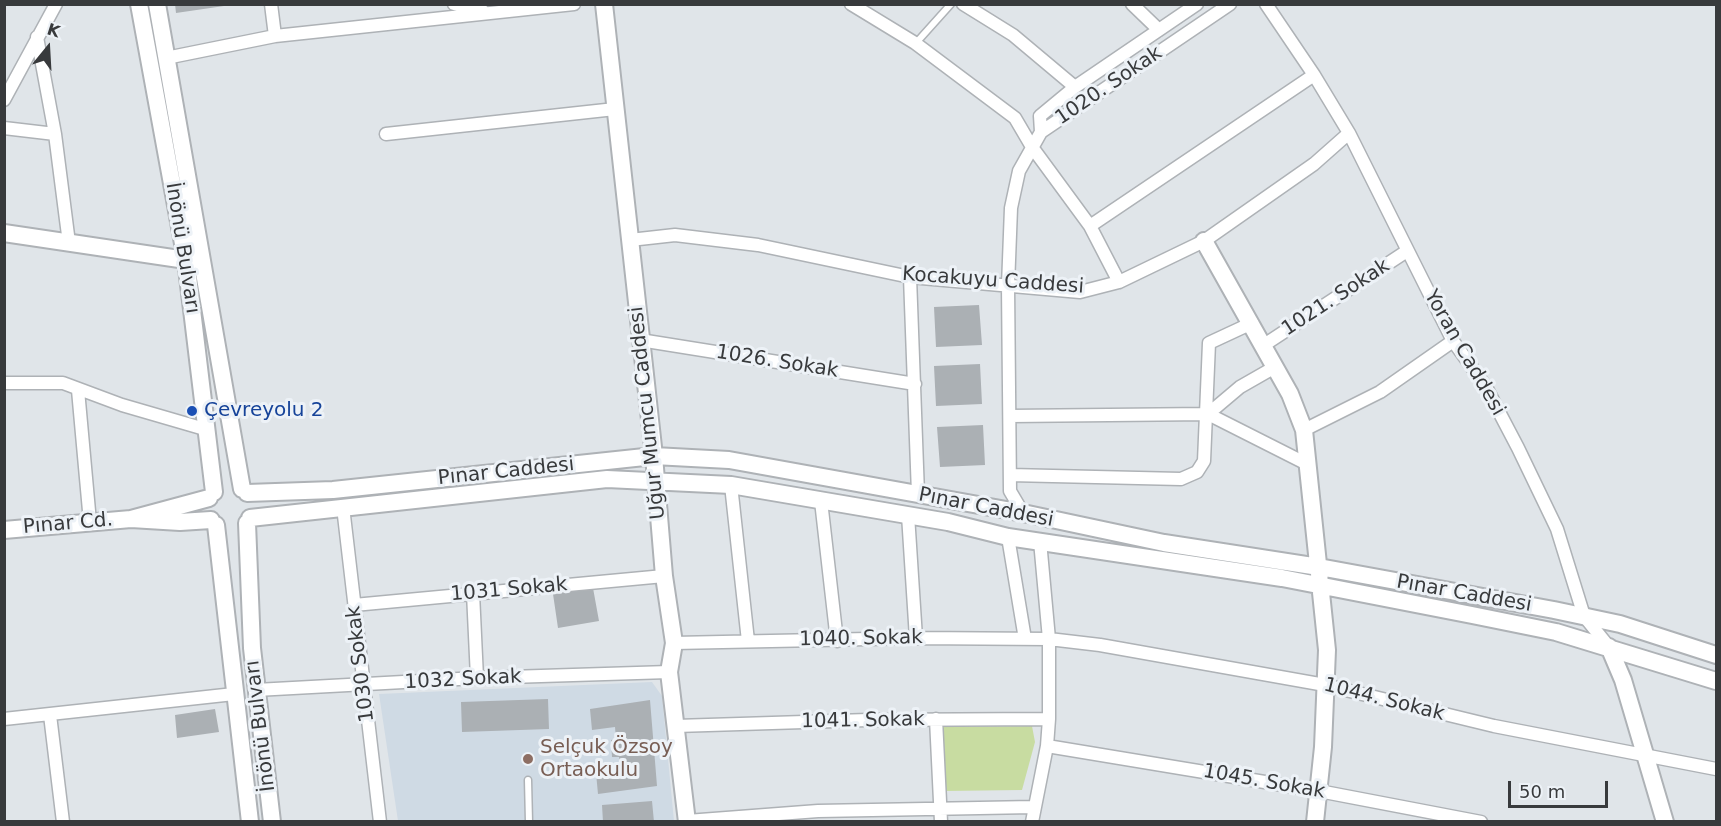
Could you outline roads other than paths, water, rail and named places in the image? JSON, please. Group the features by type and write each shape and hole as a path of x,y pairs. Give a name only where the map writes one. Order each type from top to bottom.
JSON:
{"main road":[{"name":"İnönü Bulvarı","path":"139,4 186,260 208,430 212,495"},
{"name":"İnönü Bulvarı","path":"156,4 244,491"},
{"name":"Uğur Mumcu Caddesi","path":"604,4 654,456 664,576 674,643 669,672 687,821"},
{"path":"4,232 186,260"},
{"path":"1203,241 1264,345 1290,394 1304,430 1327,650 1319,791 1315,822"},
{"name":"Pınar Caddesi","path":"244,491 333,490 654,456 729,460 1023,513 1164,543 1319,567 1584,616 1620,624 1716,655"},
{"name":"Pınar Caddesi","path":"248,520 343,507 608,479 655,479 731,485 908,515 1008,537 1282,578 1322,588 1556,632 1716,681"},
{"path":"227,485 244,491 252,504 248,520 235,530 213,523 131,519 212,495 227,485"},
{"path":"212,495 208,513 213,523"},
{"path":"1008,537 1023,513 1040,541"},
{"name":"Pınar Cd.","path":"4,530 131,519"},
{"name":"İnönü Bulvarı","path":"248,520 252,648 272,822"},
{"name":"İnönü Bulvarı","path":"213,523 250,822"},
{"path":"1609,647 1623,680 1665,822"}],"street":[{"path":"4,100 56,4"},
{"path":"271,4 275,36"},
{"path":"454,4 495,9"},
{"path":"166,58 275,36 495,9 574,4"},
{"path":"851,4 875,10 915,44 1015,118 1032,147 1090,226 1119,282"},
{"path":"963,4 1013,35 1075,87"},
{"path":"1132,4 1159,30"},
{"name":"1020. Sokak","path":"1041,132 1041,116 1075,87 1197,4"},
{"name":"1020. Sokak","path":"1041,132 1230,4"},
{"name":"Yoran Caddesi","path":"1266,4 1314,75 1349,133 1453,341 1486,387 1557,529 1584,616 1609,647"},
{"path":"38,37 69,243"},
{"path":"1090,226 1314,75"},
{"path":"386,134 615,109"},
{"path":"4,128 54,134"},
{"path":"1023,513 1010,491 1008,286 1011,208 1019,171 1041,132"},
{"name":"Kocakuyu Caddesi","path":"630,240 675,236 758,245 910,277 1080,292 1119,282 1203,241 1314,164 1349,133"},
{"name":"1021. Sokak","path":"1264,345 1407,251"},
{"path":"910,277 918,494"},
{"path":"1010,475 1181,479 1197,472 1204,461 1208,414 1209,343 1252,323"},
{"name":"1026. Sokak","path":"640,340 915,384"},
{"path":"1304,430 1380,392 1453,341"},
{"path":"1208,414 1240,387 1275,367"},
{"path":"4,382 63,383 78,390 208,430"},
{"path":"78,390 90,522"},
{"path":"1010,416 1208,414 1309,465"},
{"path":"731,485 748,640"},
{"path":"821,501 837,641"},
{"name":"1030 Sokak","path":"343,507 380,822"},
{"path":"908,515 916,638"},
{"path":"1008,537 1024,639"},
{"path":"1032,822 1033,807 1047,746 1049,719 1049,639 1040,541"},
{"name":"1031 Sokak","path":"354,604 664,576"},
{"path":"472,593 477,678"},
{"name":"1040. Sokak","path":"674,643 916,638 1049,639"},
{"name":"1044. Sokak","path":"1049,639 1100,645 1325,685 1494,726 1716,769"},
{"name":"1032 Sokak","path":"256,690 363,686 477,678 669,672"},
{"path":"4,720 234,694"},
{"path":"50,714 63,822"},
{"name":"1041. Sokak","path":"676,726 1049,719"},
{"path":"936,720 941,815"},
{"name":"1045. Sokak","path":"1047,746 1319,791 1481,822"},
{"path":"687,821 818,811 941,815 1033,807"}],"lane":[{"path":"915,44 951,4"},
{"path":"528,780 529,822"}],"place":[{"name":"Çevreyolu 2","path":"192,411"},
{"name":"Selçuk Özsoy Ortaokulu","path":"528,759"}]}
